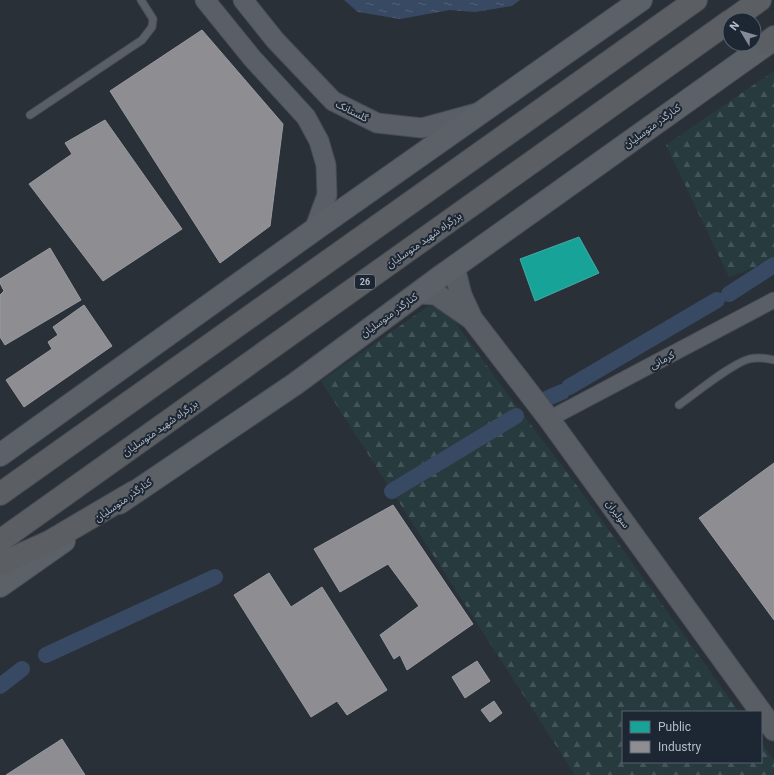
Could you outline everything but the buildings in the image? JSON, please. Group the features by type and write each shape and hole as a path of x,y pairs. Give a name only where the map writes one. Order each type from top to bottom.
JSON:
{"highway":[{"path":"0,494 696,0"},
{"name":"بزرگراه شهید متوسلیان","path":"743,12 760,0"},
{"name":"بزرگراه شهید متوسلیان","path":"0,542 722,27"},
{"path":"0,564 49,542 134,492"}],"main road":[{"path":"0,455 479,112 641,0"},
{"name":"کنارگذر متوسلیان","path":"0,586 134,492 295,384 454,267 772,40"},
{"path":"454,267 461,295 472,319"},
{"path":"419,293 436,294 472,319"},
{"name":"سولیران","path":"472,319 549,419 760,711"},
{"name":"سولیران","path":"762,713 774,730"}],"street":[{"path":"205,0 252,58 306,117 319,141 326,165 327,196 314,230"},
{"name":"گلستانک","path":"243,0 275,40 333,101 377,123 422,128 479,112"},
{"path":"252,58 275,40"},
{"name":"کرمانی","path":"549,419 774,300"}],"lane":[{"path":"30,116 142,40 152,27 153,18 141,0"},
{"path":"679,406 731,368 749,359 766,358 774,360"}],"green space":[{"path":"774,71 774,260 729,277 666,145"},
{"path":"430,305 443,305 508,395 575,483 738,711 622,711 622,763 762,763 762,743 774,760 774,775 575,775 321,381"}],"water":[{"path":"344,0 520,0 512,6 475,12 450,10 400,19 358,12"}],"waterway":[{"path":"729,294 774,265"},
{"path":"569,387 717,300"},
{"path":"548,398 562,392"},
{"path":"392,491 516,416"},
{"path":"46,655 215,577"},
{"path":"0,686 22,669"}]}
